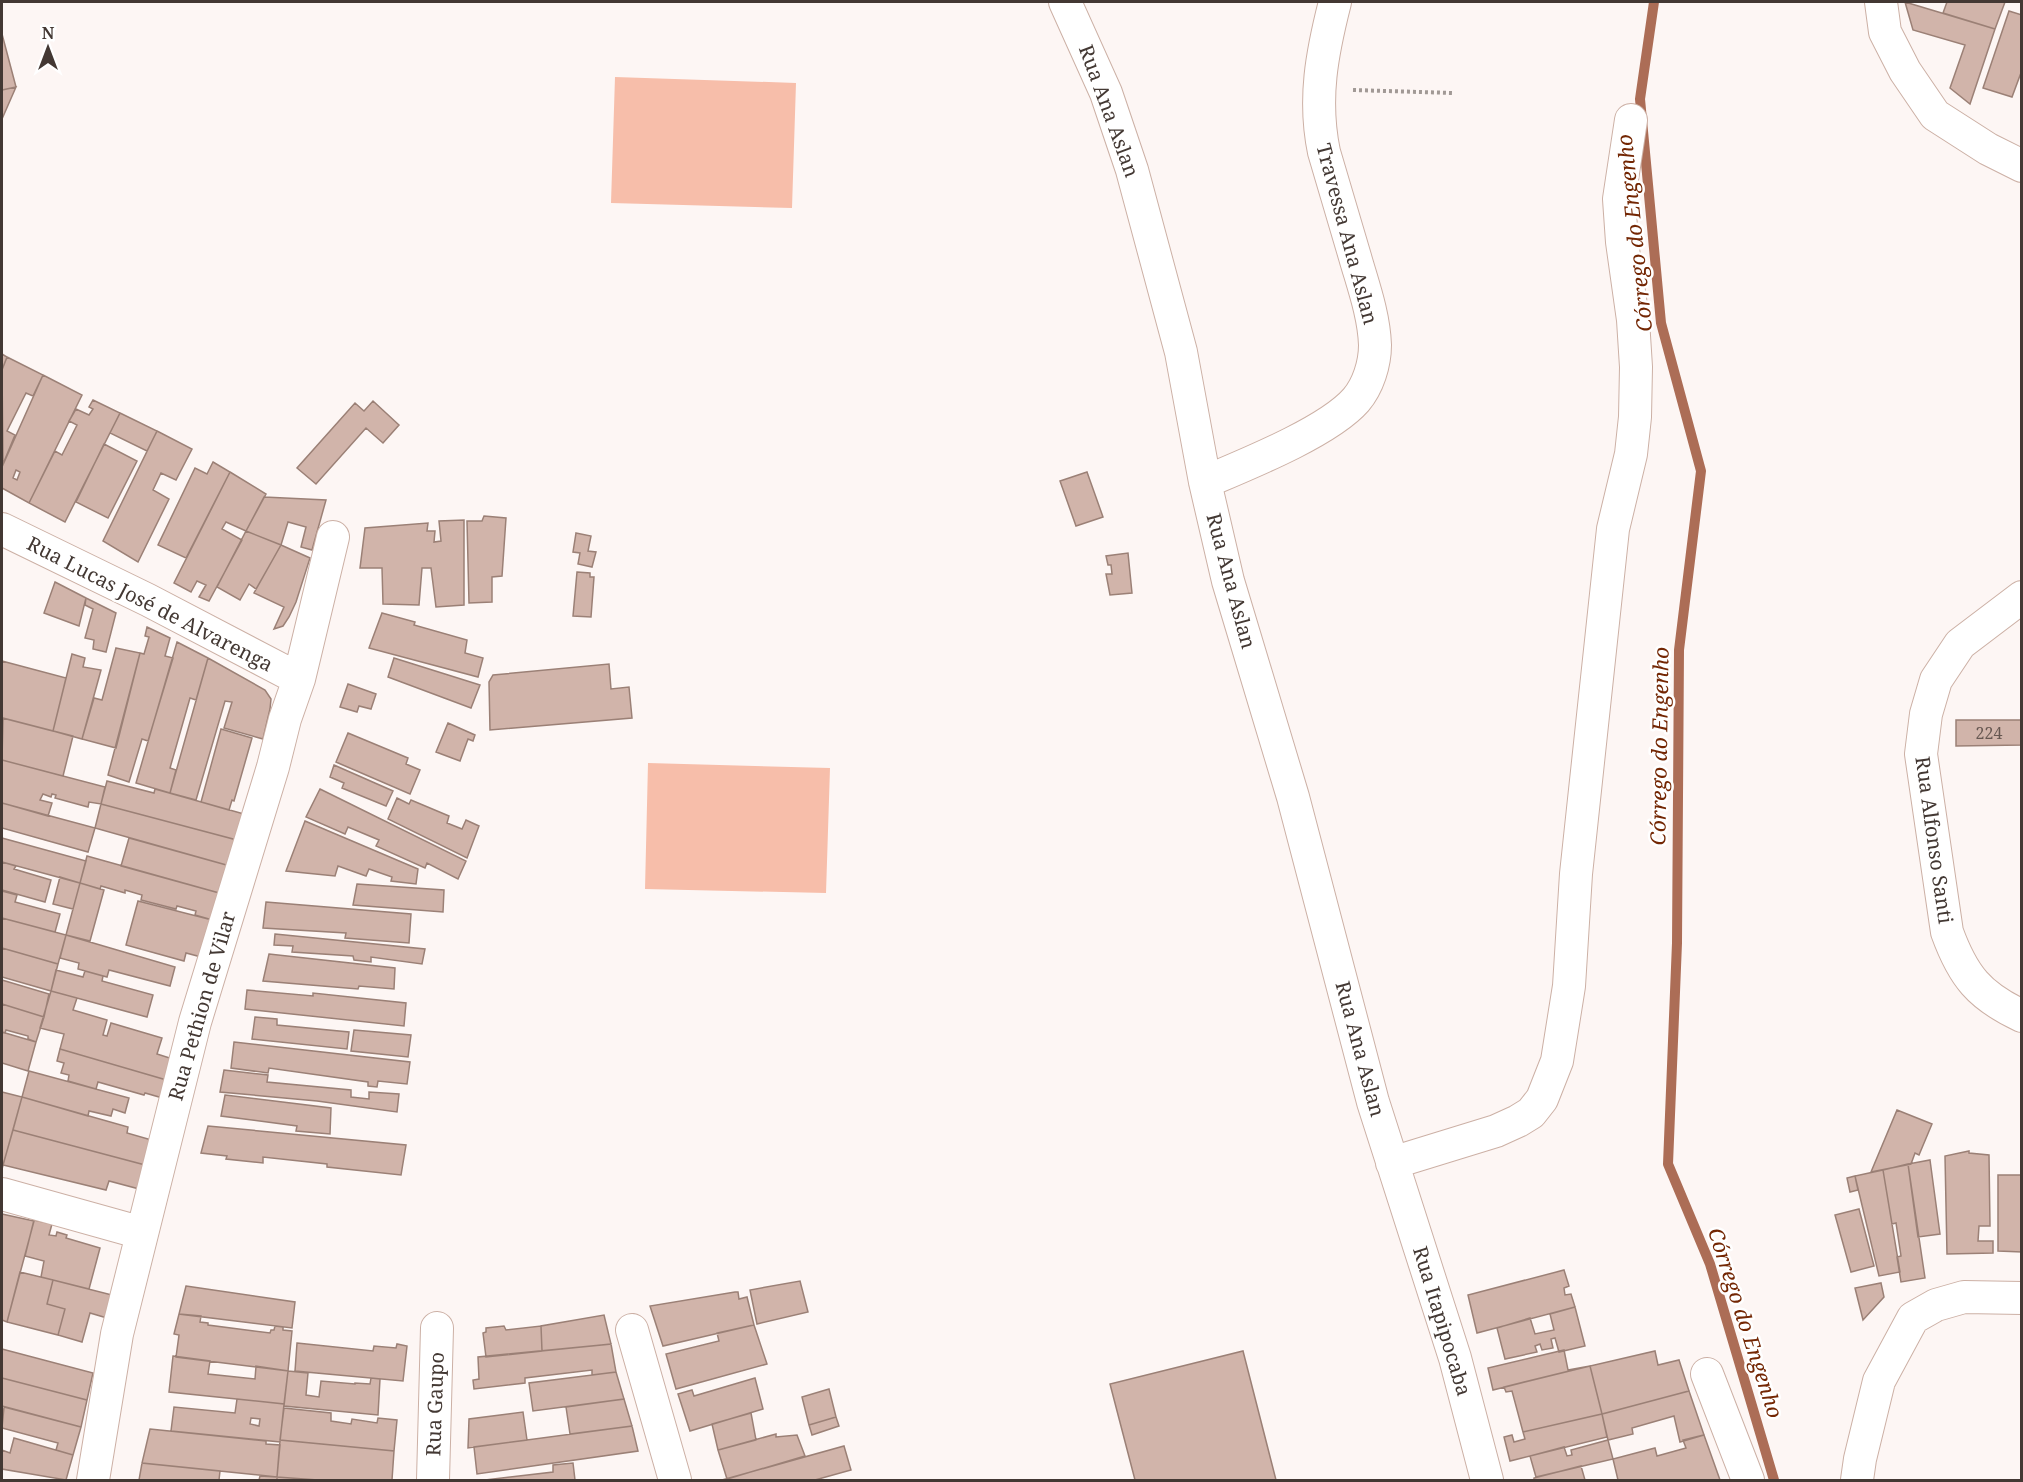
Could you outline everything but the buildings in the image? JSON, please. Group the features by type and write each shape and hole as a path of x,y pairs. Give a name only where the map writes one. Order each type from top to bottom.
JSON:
{"street":[{"name":"Rua Ana Aslan","path":"1065,2 1106,93 1132,170 1181,352 1204,482 1228,581 1293,797 1373,1102 1392,1163"},
{"name":"Travessa Ana Aslan","path":"1204,482 1314,431 1338,416 1356,400 1372,368 1375,346 1371,315 1319,128 1317,95 1323,54 1335,2"},
{"path":"1881,2 1885,32 1905,71 1935,115 1988,149 2022,166"},
{"path":"1392,1163 1496,1131 1525,1117 1537,1107 1542,1099 1557,1061 1569,986 1576,874 1612,529 1631,454 1635,417 1635,344 1619,199 1631,120"},
{"name":"Rua Pethion de Vilar","path":"93,1480 117,1334 195,1022 299,679 333,537"},
{"name":"Rua Lucas José de Alvarenga","path":"3,538 148,600 299,679"},
{"name":"Rua Alfonso Santi","path":"2020,599 1960,644 1936,680 1926,714 1921,754 1947,932 1951,943 1973,984 1998,1005 2022,1016"},
{"name":"Rua Itapipocaba","path":"1392,1163 1455,1359 1487,1480"},
{"path":"2,1194 142,1233"},
{"path":"1857,1480 1879,1381 1913,1318 1936,1305 1964,1298 2022,1298"},
{"name":"Rua Gaupo","path":"433,1480 438,1328"},
{"path":"632,1330 675,1480"},
{"path":"1707,1374 1748,1480"}],"path":[{"path":"1317,95 1334,90 1452,93"}],"shaded area":[{"path":"615,77 796,83 792,208 611,203"},
{"path":"648,763 830,768 826,893 645,889"}],"waterway":[{"name":"Córrego do Engenho","path":"1654,2 1640,99 1661,323 1701,471 1679,650 1677,943 1668,1164 1710,1264 1774,1480"}]}
